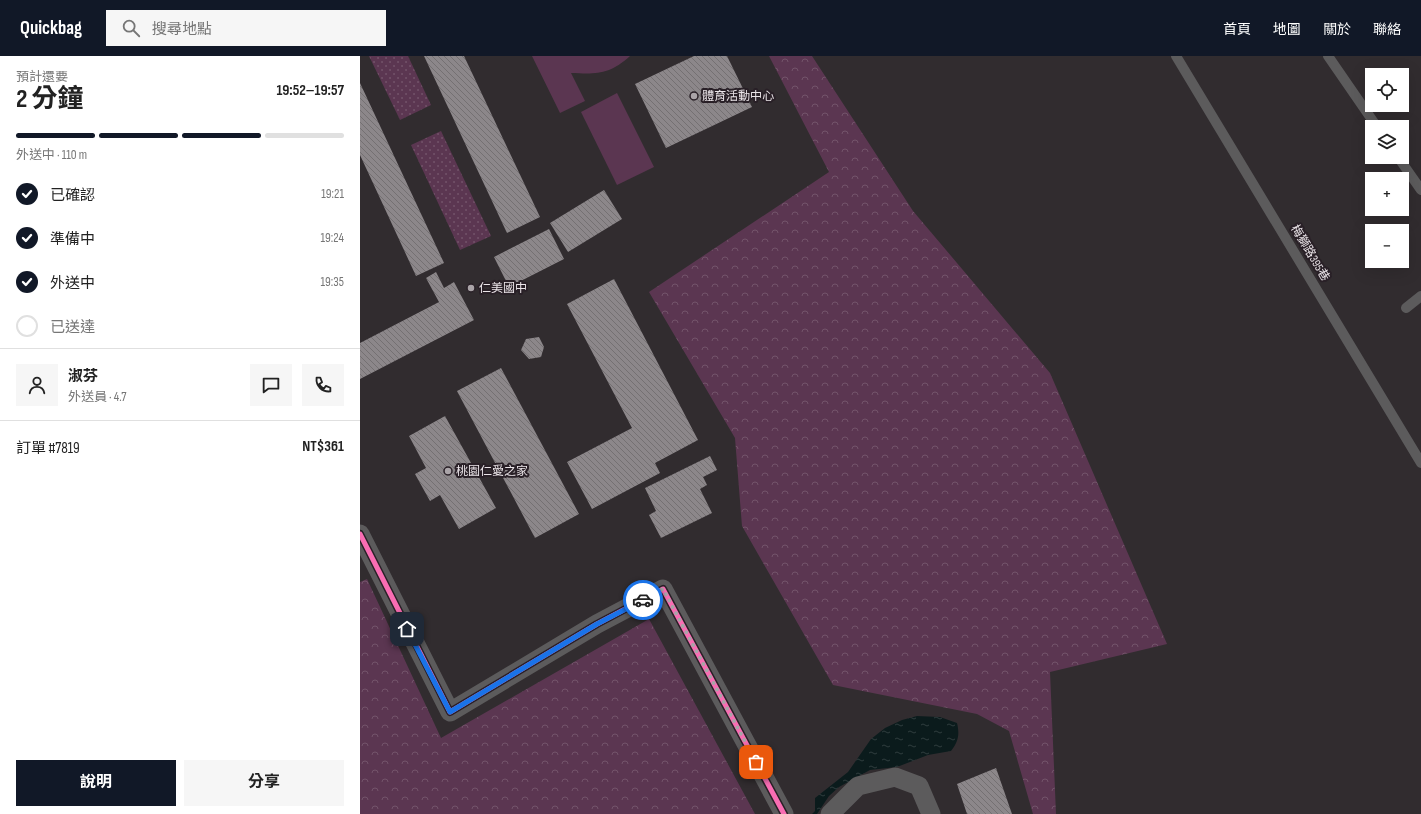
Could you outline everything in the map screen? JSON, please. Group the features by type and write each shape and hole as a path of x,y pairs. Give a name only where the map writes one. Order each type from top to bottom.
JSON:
{"street":[{"path":"360,534 450,712 597,624 663,589 784,814"},
{"path":"830,814 858,786 895,777 919,786 931,814"}],"lane":[{"name":"梅獅路395巷","path":"1176,56 1421,463"},
{"path":"1328,56 1372,120"},
{"path":"1403,164 1421,190"},
{"path":"1406,308 1421,296"}],"green space":[{"path":"369,56 408,56 431,105 400,120"},
{"path":"532,56 630,56 616,67 609,70 596,73 571,73 585,101 560,113"},
{"path":"769,56 812,56 913,211 1050,373 1167,644 1050,672 1056,814 1033,814 1009,731 977,714 833,685 742,526 735,438 649,292 829,172"},
{"path":"617,93 654,167 617,185 581,112"},
{"path":"441,131 491,236 460,250 411,145"},
{"path":"367,579 441,738 649,619 755,814 360,814 360,582"}],"water":[{"path":"917,716 940,717 957,723 958,738 951,751 928,755 897,767 870,770 839,787 829,796 817,814 812,814 815,811 815,798 848,772 871,739 885,728 902,720"}],"building":[{"path":"424,56 464,56 540,217 507,233"},
{"name":"體育活動中心","path":"694,56 727,56 752,107 666,148 635,84"},
{"path":"360,83 444,263 416,276 360,155"},
{"path":"604,190 622,219 568,252 550,223"},
{"path":"549,229 564,259 509,287 494,257"},
{"path":"436,272 444,288 454,282 474,320 360,379 360,343 439,302 426,278"},
{"path":"614,279 698,440 655,463 660,473 592,509 567,462 632,428 567,304"},
{"path":"539,337 544,347 541,357 529,359 521,350 526,339"},
{"path":"501,368 579,514 535,538 457,391"},
{"name":"桃園仁愛之家","path":"445,416 496,508 459,529 440,495 430,501 415,474 426,468 409,436"},
{"path":"710,456 717,470 703,477 707,485 700,489 712,513 661,538 649,515 656,511 645,488"},
{"path":"996,768 1012,814 967,814 957,784"}],"cycle path":[{"path":"360,534 450,712 597,624 663,589 784,814"}],"way so far":[{"path":"643,600 663,589 756,762"}],"place":[{"name":"體育活動中心","path":"694,96"},
{"name":"仁美國中","path":"471,288"},
{"name":"桃園仁愛之家","path":"448,471"}],"route":[{"path":"407,629 450,712 597,624 643,600"}]}
